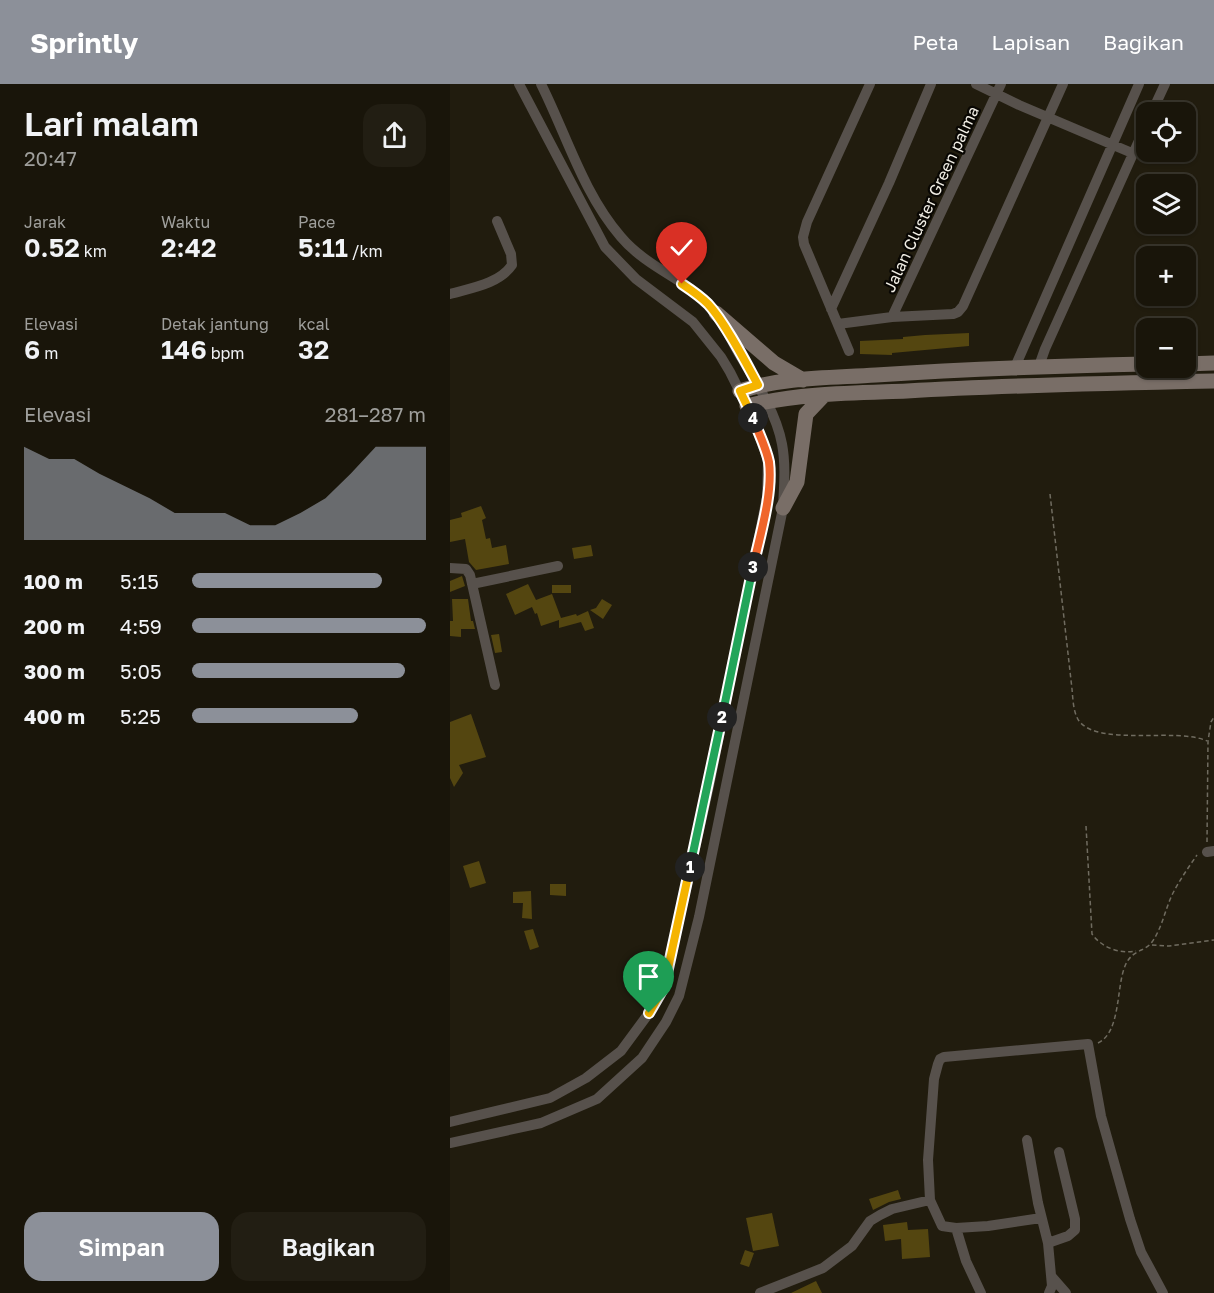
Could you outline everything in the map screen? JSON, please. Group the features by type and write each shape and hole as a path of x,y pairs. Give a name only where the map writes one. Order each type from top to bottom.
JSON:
{"street":[{"path":"450,1122 549,1098 586,1078 621,1051 649,1013 664,987 709,786 767,497 770,472 766,450 740,391 721,357 693,322 636,279 605,247 519,84"},
{"path":"541,84 588,189 621,237 642,256 698,294 716,313 774,363 803,380"},
{"path":"849,351 803,237 807,222 870,84"},
{"path":"831,309 889,183 931,84"},
{"name":"Jalan Cluster Green palma","path":"976,84 998,89 1048,116 1123,149"},
{"name":"Jalan Cluster Green palma","path":"838,324 958,312 985,259 1063,84"},
{"path":"1039,366 1123,149 1139,84"},
{"path":"1157,102 1166,84"},
{"name":"Jalan Cluster Green palma","path":"892,317 998,89"},
{"path":"1015,367 1123,149 1136,135"},
{"path":"450,294 491,282 511,267 512,254 497,221"},
{"path":"450,1143 541,1123 597,1099 642,1058 666,1022 679,996 699,916 783,508 785,477 782,443 766,401 716,313"},
{"path":"1196,364 1214,363"},
{"path":"740,391 758,385 803,380 1015,367 1136,364"},
{"path":"747,406 766,401 824,395 1006,385 1214,381"},
{"path":"783,508 797,482 806,414 824,395"},
{"path":"472,584 558,566"},
{"path":"450,568 466,568 472,584 495,685"},
{"path":"720,725 738,728"},
{"path":"1041,1218 988,1226 956,1228 942,1226 930,1200 928,1160 932,1094 940,1059 1088,1044 1101,1116 1130,1219 1142,1252 1163,1293"},
{"path":"1027,1140 1041,1218 1048,1243 1052,1277 1049,1293"},
{"path":"1048,1243 1068,1236 1075,1230 1059,1152"},
{"path":"760,1293 823,1268 852,1246 870,1221 880,1215 892,1209 930,1200"},
{"path":"956,1228 966,1261 981,1293"},
{"path":"1052,1277 1066,1293"}],"path":[{"path":"1050,494 1072,689 1078,719 1084,725 1109,733 1196,737 1208,741"},
{"path":"1151,945 1180,881 1197,856 1210,851 1208,741 1214,717"},
{"path":"1086,826 1092,934 1096,940 1118,951 1128,952 1151,945 1169,946 1214,940"},
{"path":"1088,1044 1101,1042 1110,1031 1125,967 1137,951"}],"building":[{"path":"969,333 969,346 892,353 892,355 860,354 860,341"},
{"path":"481,506 486,518 482,520 486,539 490,538 492,548 506,545 509,564 476,570 469,562 465,539 450,542 450,520 462,517 461,513"},
{"path":"591,545 593,556 574,559 572,548"},
{"path":"462,576 465,586 450,592 450,581"},
{"path":"528,584 536,600 552,594 561,618 576,614 577,616 588,611 594,628 585,631 581,622 559,628 559,620 541,626 537,613 535,614 532,607 515,615 506,594"},
{"path":"552,585 571,585 571,593 552,593"},
{"path":"452,599 468,599 471,621 475,629 461,629 461,637 450,636 450,621 453,621"},
{"path":"602,599 612,605 603,619 590,610 596,608"},
{"path":"499,634 502,652 495,653 491,635"},
{"path":"471,714 486,757 459,765 463,773 454,787 450,778 450,722"},
{"path":"479,861 486,883 470,888 463,866"},
{"path":"550,884 566,884 566,896 550,895"},
{"path":"531,891 532,919 522,918 523,903 513,903 513,892"},
{"path":"533,929 539,947 530,950 524,931"},
{"path":"898,1190 901,1199 873,1210 869,1199"},
{"path":"772,1213 779,1246 753,1251 746,1218"},
{"path":"907,1222 908,1230 928,1229 930,1257 902,1259 901,1239 885,1241 883,1225"},
{"path":"745,1250 754,1253 749,1267 740,1264"},
{"path":"816,1281 822,1293 791,1293"}],"route":[{"path":"649,1013 664,987 683,904 749,590 770,472 766,450 740,391 758,385 716,313 698,294 682,284"}]}
